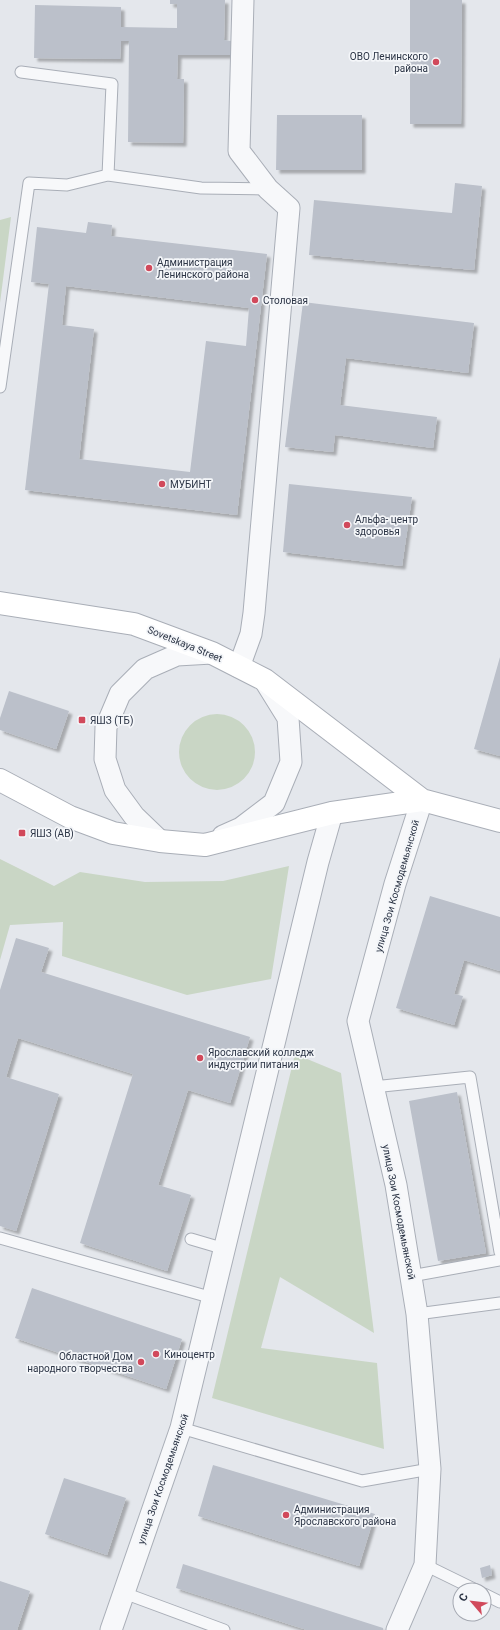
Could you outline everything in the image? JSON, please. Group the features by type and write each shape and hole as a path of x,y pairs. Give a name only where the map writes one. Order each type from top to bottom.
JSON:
{"street":[{"path":"239,667 251,634 254,613 289,208 268,189 239,151 243,0"},
{"name":"Sovetskaya Street","path":"0,603 134,624 212,654 265,680 422,800 500,821"},
{"path":"160,841 134,816 115,790 105,759 106,727 120,694 144,669 177,655 212,654"},
{"path":"205,845 241,828 274,803 291,762 288,718 265,680"},
{"name":"Sovetskaya Street","path":"0,780 70,817 113,833 160,841 205,845 332,813 422,800"},
{"name":"улица Зои Космодемьянской","path":"397,1630 425,1566 430,1469 418,1314 396,1185 358,1021 395,884 422,800"},
{"name":"улица Зои Космодемьянской","path":"111,1630 181,1428 318,862 332,813"}],"lane":[{"path":"21,72 112,84 108,175"},
{"path":"0,387 29,183 67,185 108,175 200,188 268,189"},
{"path":"374,1087 470,1077 500,1252"},
{"path":"0,1238 213,1298"},
{"path":"191,1239 225,1249"},
{"path":"411,1276 500,1260"},
{"path":"418,1314 500,1303"},
{"path":"181,1428 362,1481 430,1469"},
{"path":"425,1566 459,1582"},
{"path":"124,1593 224,1630"}],"green space":[{"path":"11,217 0,303 0,220"},
{"path":"210,714 224,714 238,720 249,731 255,745 255,759 252,767 244,779 238,784 224,790 210,790 196,784 185,773 179,759 179,745 185,731 196,720"},
{"path":"0,859 54,886 80,872 145,882 223,881 289,866 271,979 187,995 62,956 63,922 10,925 0,960"},
{"path":"295,1054 341,1073 374,1333 280,1277 261,1348 377,1363 384,1449 212,1398"}],"building":[{"path":"170,0 225,0 224,40 231,41 231,55 178,55 177,79 184,79 183,143 128,142 129,41 121,41 120,59 34,58 35,5 121,7 121,27 177,28 177,4 170,4"},
{"name":"ОВО Ленинского района","path":"410,0 462,0 461,124 410,124"},
{"path":"277,115 362,115 362,170 276,170"},
{"path":"455,183 482,186 474,270 309,255 314,200 452,213"},
{"path":"88,222 112,225 111,236 267,254 237,515 25,490 49,284 31,282 37,227 86,233","holes":["66,286 249,308 246,346 206,341 190,472 79,459 94,329 62,325"]},
{"path":"303,302 474,323 468,373 346,358 340,405 437,417 433,448 335,435 333,452 285,447"},
{"name":"Альфа- центр здоровья","path":"289,484 412,497 402,566 283,552"},
{"path":"500,657 500,756 474,749"},
{"path":"9,691 69,711 56,749 0,730 0,718"},
{"path":"430,896 500,917 500,971 464,960 454,994 463,996 454,1025 396,1008"},
{"path":"16,938 49,948 41,972 250,1037 230,1103 188,1090 158,1185 191,1195 167,1271 80,1243 133,1074 18,1038 6,1077 59,1094 16,1231 0,1226 0,990"},
{"path":"457,1092 486,1253 438,1261 409,1101"},
{"path":"32,1288 182,1339 166,1389 15,1338"},
{"name":"Администрация Ярославского района","path":"213,1465 375,1514 359,1566 198,1516"},
{"path":"64,1478 126,1498 107,1555 45,1534"},
{"path":"183,1564 383,1628 383,1630 307,1630 176,1588"},
{"path":"490,1565 492,1575 482,1578 480,1568"},
{"path":"0,1581 30,1591 17,1630 0,1630"}],"place":[{"name":"ОВО Ленинского района","path":"436,62"},
{"name":"Администрация Ленинского района","path":"149,268"},
{"name":"Столовая","path":"255,300"},
{"name":"МУБИНТ","path":"162,484"},
{"name":"Альфа- центр здоровья","path":"347,525"},
{"name":"ЯШЗ (ТБ)","path":"82,720"},
{"name":"ЯШЗ (АВ)","path":"22,833"},
{"name":"Ярославский колледж индустрии питания","path":"200,1058"},
{"name":"Киноцентр","path":"156,1354"},
{"name":"Областной Дом народного творчества","path":"141,1362"},
{"name":"Администрация Ярославского района","path":"286,1515"}]}
